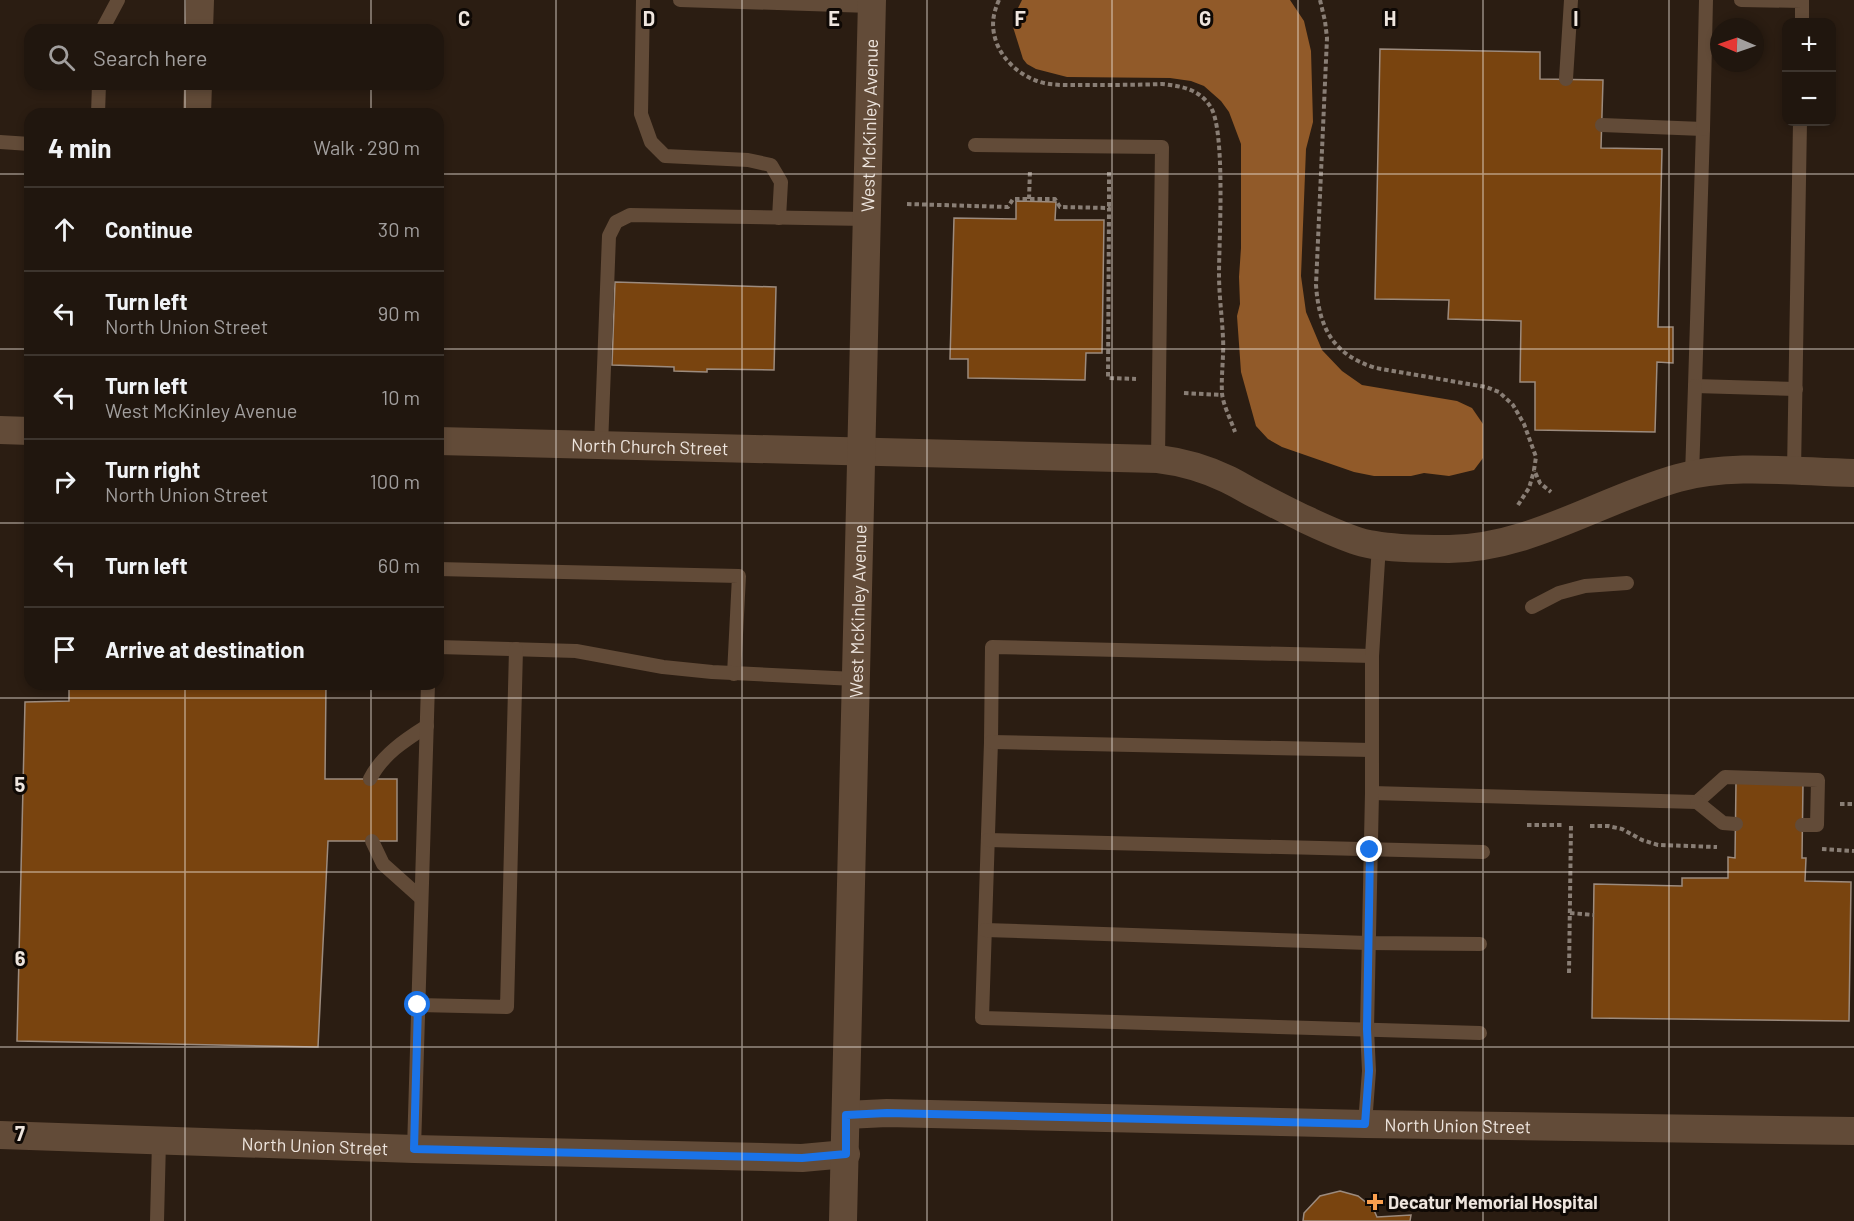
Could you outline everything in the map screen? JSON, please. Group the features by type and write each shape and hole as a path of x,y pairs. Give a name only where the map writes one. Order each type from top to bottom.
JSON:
{"street":[{"path":"199,24 200,0"},
{"name":"West McKinley Avenue","path":"843,1221 872,3"},
{"path":"197,108 198,90"},
{"path":"0,430 24,431"},
{"name":"North Church Street","path":"444,441 1158,459 1182,462 1229,479 1328,530 1356,541 1379,545 1447,549 1474,548 1520,539 1656,485 1692,475 1728,470 1854,473"},
{"name":"North Union Street","path":"846,1115 887,1113 1365,1124 1854,1131"},
{"name":"North Union Street","path":"0,1135 414,1149 802,1158 846,1154"}],"lane":[{"path":"105,24 118,0"},
{"path":"643,0 641,114 651,142 665,156 748,160 771,165 780,182 779,218"},
{"path":"680,0 872,3"},
{"path":"1566,79 1571,0"},
{"path":"1692,475 1706,0"},
{"path":"1741,0 1802,0 1802,18"},
{"path":"98,108 99,90"},
{"path":"1602,125 1703,129"},
{"path":"1794,471 1800,126"},
{"path":"0,142 24,144"},
{"path":"975,145 1162,147 1158,459"},
{"path":"601,446 609,236 616,222 630,214 866,219"},
{"path":"1695,386 1796,389"},
{"path":"1365,1124 1369,1071 1367,1029 1372,793 1372,656 1379,545"},
{"path":"444,569 739,576 734,674"},
{"path":"1532,607 1559,593 1586,586 1627,583"},
{"path":"444,647 576,651 663,667 734,674 855,679"},
{"path":"1372,656 992,647 982,1018 1480,1033"},
{"path":"418,1005 507,1007 516,649"},
{"path":"414,1149 428,690"},
{"path":"370,779 388,754 404,740 427,726"},
{"path":"991,742 1371,750"},
{"path":"1697,802 1725,777 1818,780 1817,825 1802,825"},
{"path":"1372,793 1697,802 1723,823 1736,824"},
{"path":"988,840 1483,852"},
{"path":"372,841 384,864 421,898"},
{"path":"985,930 1368,943 1480,944"},
{"path":"157,1221 159,1141"}],"path":[{"path":"1320,0 1327,38 1316,285 1317,303 1330,339 1344,353 1368,365 1486,387 1499,392 1513,405 1524,424 1536,456 1529,488"},
{"path":"1029,199 1030,170"},
{"path":"1109,172 1108,378 1142,379"},
{"path":"907,204 1008,207 1013,199 1055,199 1060,207 1109,208"},
{"path":"1184,393 1222,395"},
{"path":"1534,470 1540,483 1557,495"},
{"path":"1527,825 1608,826 1622,829 1642,840 1658,845 1724,847"},
{"path":"1569,973 1571,825"},
{"path":"1570,913 1594,915"}],"shaded area":[{"path":"1022,0 1290,0 1304,21 1311,51 1313,122 1306,149 1301,276 1306,312 1322,350 1342,371 1362,385 1457,401 1472,408 1483,424 1483,458 1474,470 1449,476 1424,473 1411,476 1374,476 1354,472 1282,447 1268,439 1256,426 1241,372 1237,316 1240,304 1241,144 1229,112 1221,101 1204,86 1191,81 1170,78 1067,77 1036,69 1023,59 1013,27"}],"building":[{"path":"1380,49 1540,52 1540,79 1603,80 1601,148 1662,149 1658,327 1673,327 1673,363 1657,362 1655,432 1535,430 1535,382 1520,382 1521,321 1448,319 1449,300 1375,299"},
{"path":"1016,201 1056,202 1055,220 1104,220 1102,353 1086,353 1085,380 968,378 968,359 950,359 954,218 1016,219"},
{"path":"615,282 776,287 774,370 674,371 674,367 612,365"},
{"path":"69,690 326,690 325,779 397,779 397,841 328,841 318,1047 17,1041 25,702 69,701"},
{"path":"1736,782 1803,783 1802,858 1806,858 1805,881 1851,882 1849,1021 1592,1018 1594,884 1682,886 1682,878 1728,878 1728,857 1735,858"},
{"path":"1340,1191 1358,1196 1373,1208 1377,1217 1411,1215 1410,1221 1303,1221 1304,1213 1320,1196"}],"place":[{"name":"Decatur Memorial Hospital","path":"1375,1202"}],"route":[{"path":"418,1005 414,1149 802,1158 846,1154 846,1115 887,1113 1365,1124 1369,1071 1367,1029 1370,850"}]}
